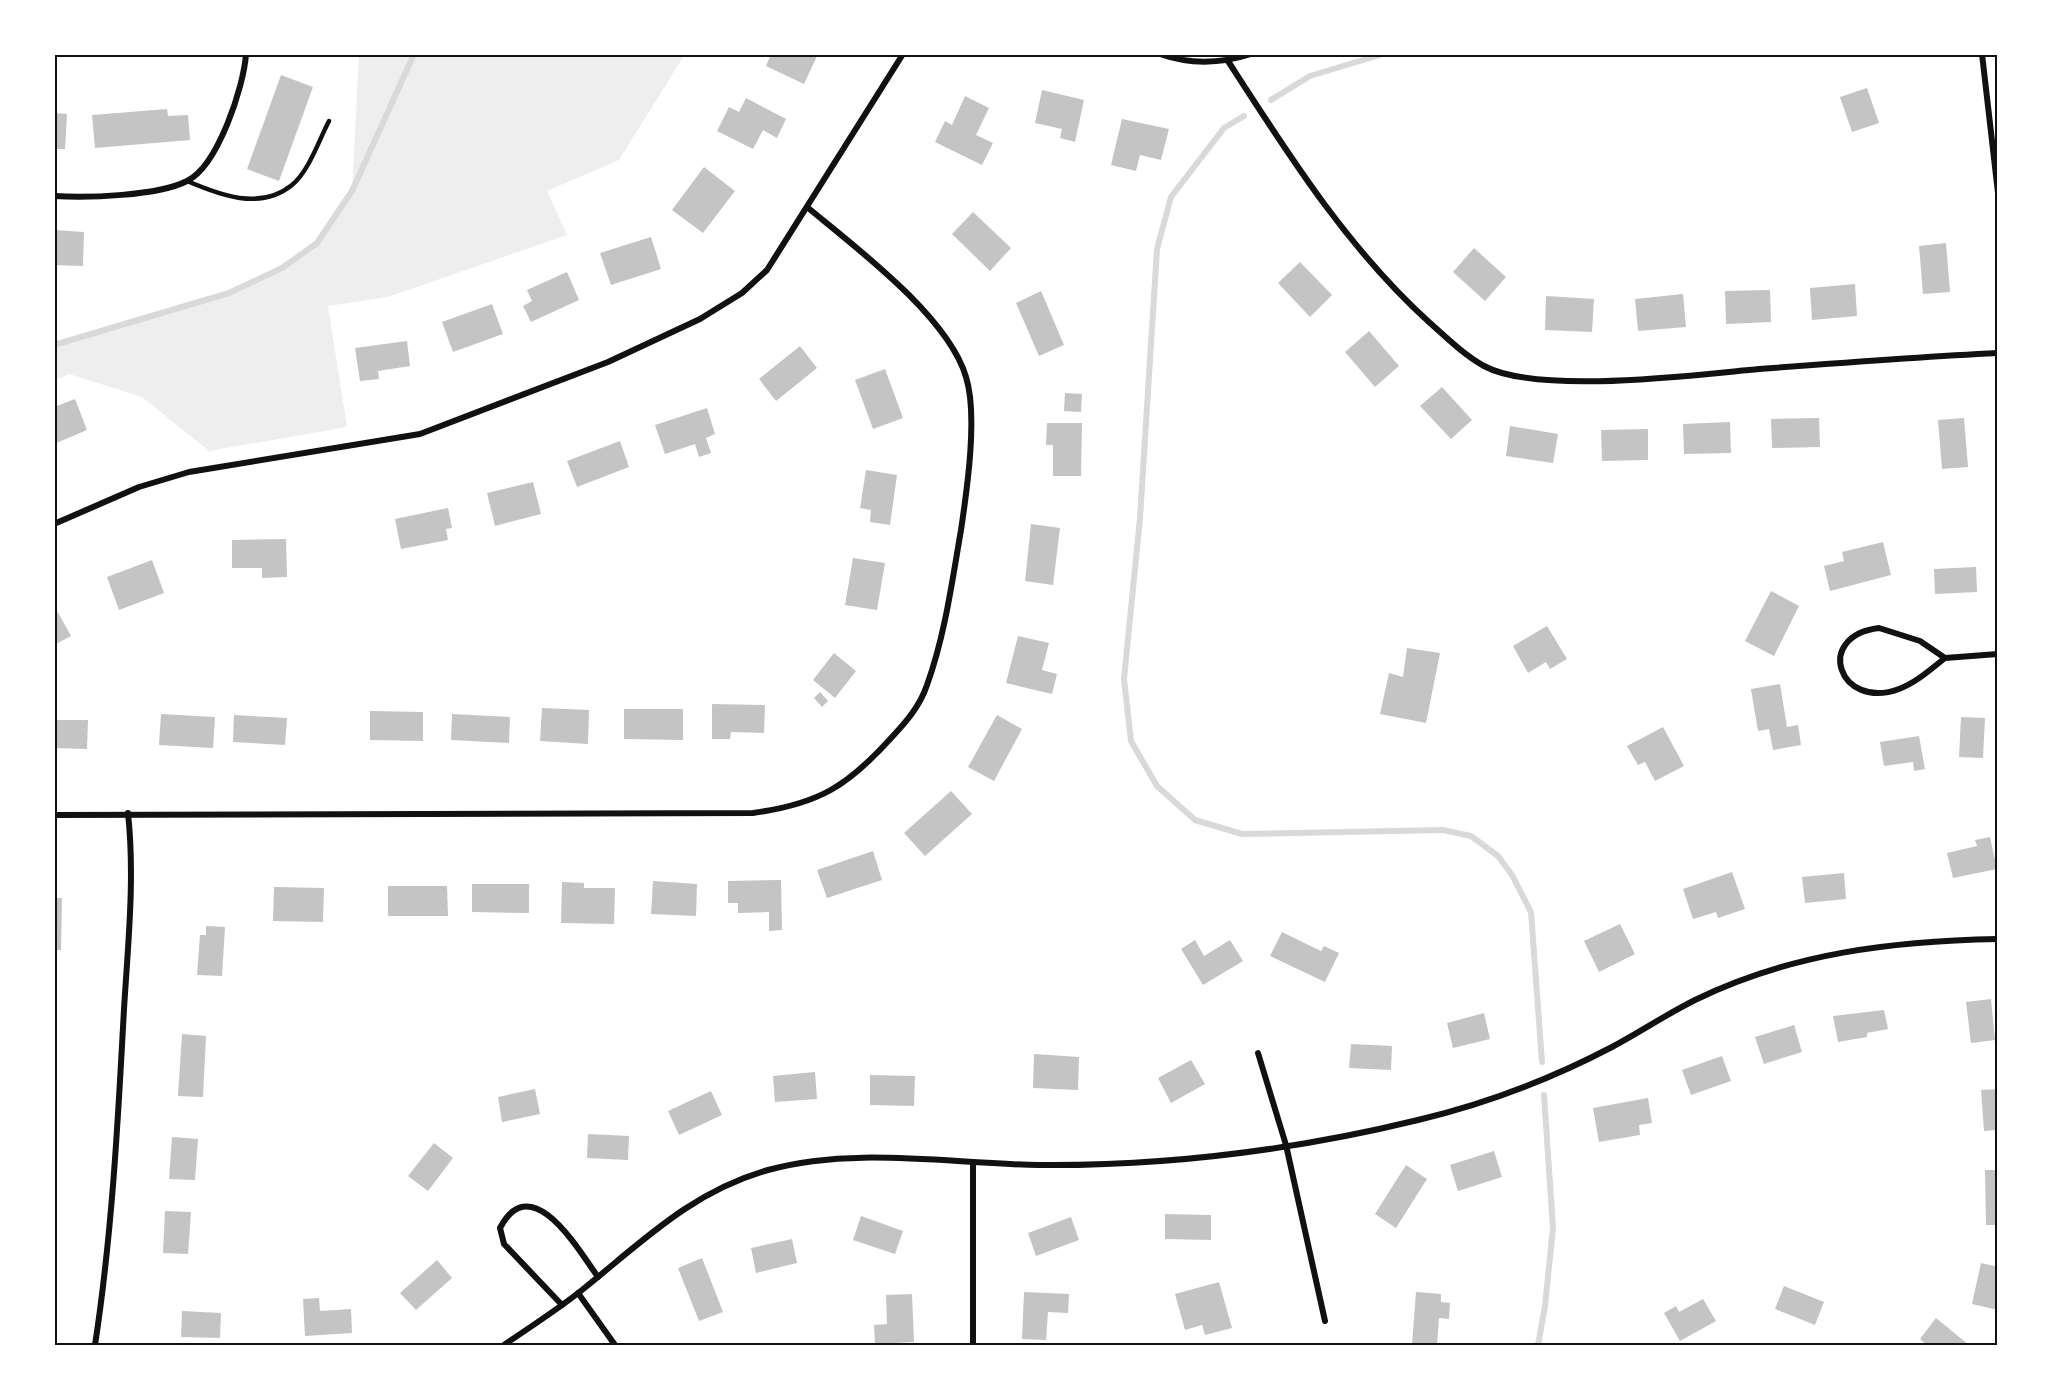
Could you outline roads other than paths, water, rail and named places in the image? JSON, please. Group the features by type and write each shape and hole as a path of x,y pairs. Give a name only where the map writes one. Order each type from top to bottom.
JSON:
{"street":[{"path":"54,196 108,196 172,187 187,182 205,165 223,131 242,86 246,54"},
{"path":"54,524 138,487 189,472 420,434 608,362 700,319 742,293 767,270 903,54"},
{"path":"1160,54 1196,62 1228,61 1251,54"},
{"path":"1982,54 1998,193"},
{"path":"1228,61 1303,177 1351,240 1396,292 1465,354 1486,367 1524,377 1559,380 1642,379 1998,353"},
{"path":"54,815 753,813 790,808 825,794 862,770 911,716 927,687 947,614 964,511 971,411 967,378 955,349 899,284 807,207"},
{"path":"1946,658 1920,641 1879,628 1852,635 1843,645 1840,657 1843,673 1849,684 1859,691 1881,693 1911,684 1946,658 1998,654"},
{"path":"95,1345 105,1276 121,1068 132,854 128,813"},
{"path":"504,1345 578,1293 695,1200 718,1188 767,1171 808,1161 852,1158 1038,1165 1177,1160 1286,1145 1419,1120 1521,1089 1610,1048 1697,999 1799,962 1863,948 1923,940 1998,939"},
{"path":"1258,1053 1286,1145 1325,1321"},
{"path":"973,1163 973,1345"},
{"path":"562,1305 504,1244 500,1228 510,1213 520,1206 530,1204 538,1208 563,1230 598,1277"},
{"path":"578,1293 615,1345"}],"lane":[{"path":"187,182 235,198 254,199 273,195 293,184 329,121"}],"waterway":[{"path":"54,345 229,293 282,268 317,243 352,191 414,54"},
{"path":"1271,100 1310,76 1383,54"},
{"path":"1244,116 1224,128 1171,197 1157,249 1140,518 1124,679 1131,741 1157,786 1195,820 1242,834 1443,830 1471,836 1498,856 1512,875 1531,912 1542,1062"},
{"path":"1538,1345 1545,1306 1553,1228 1544,1095"}]}
